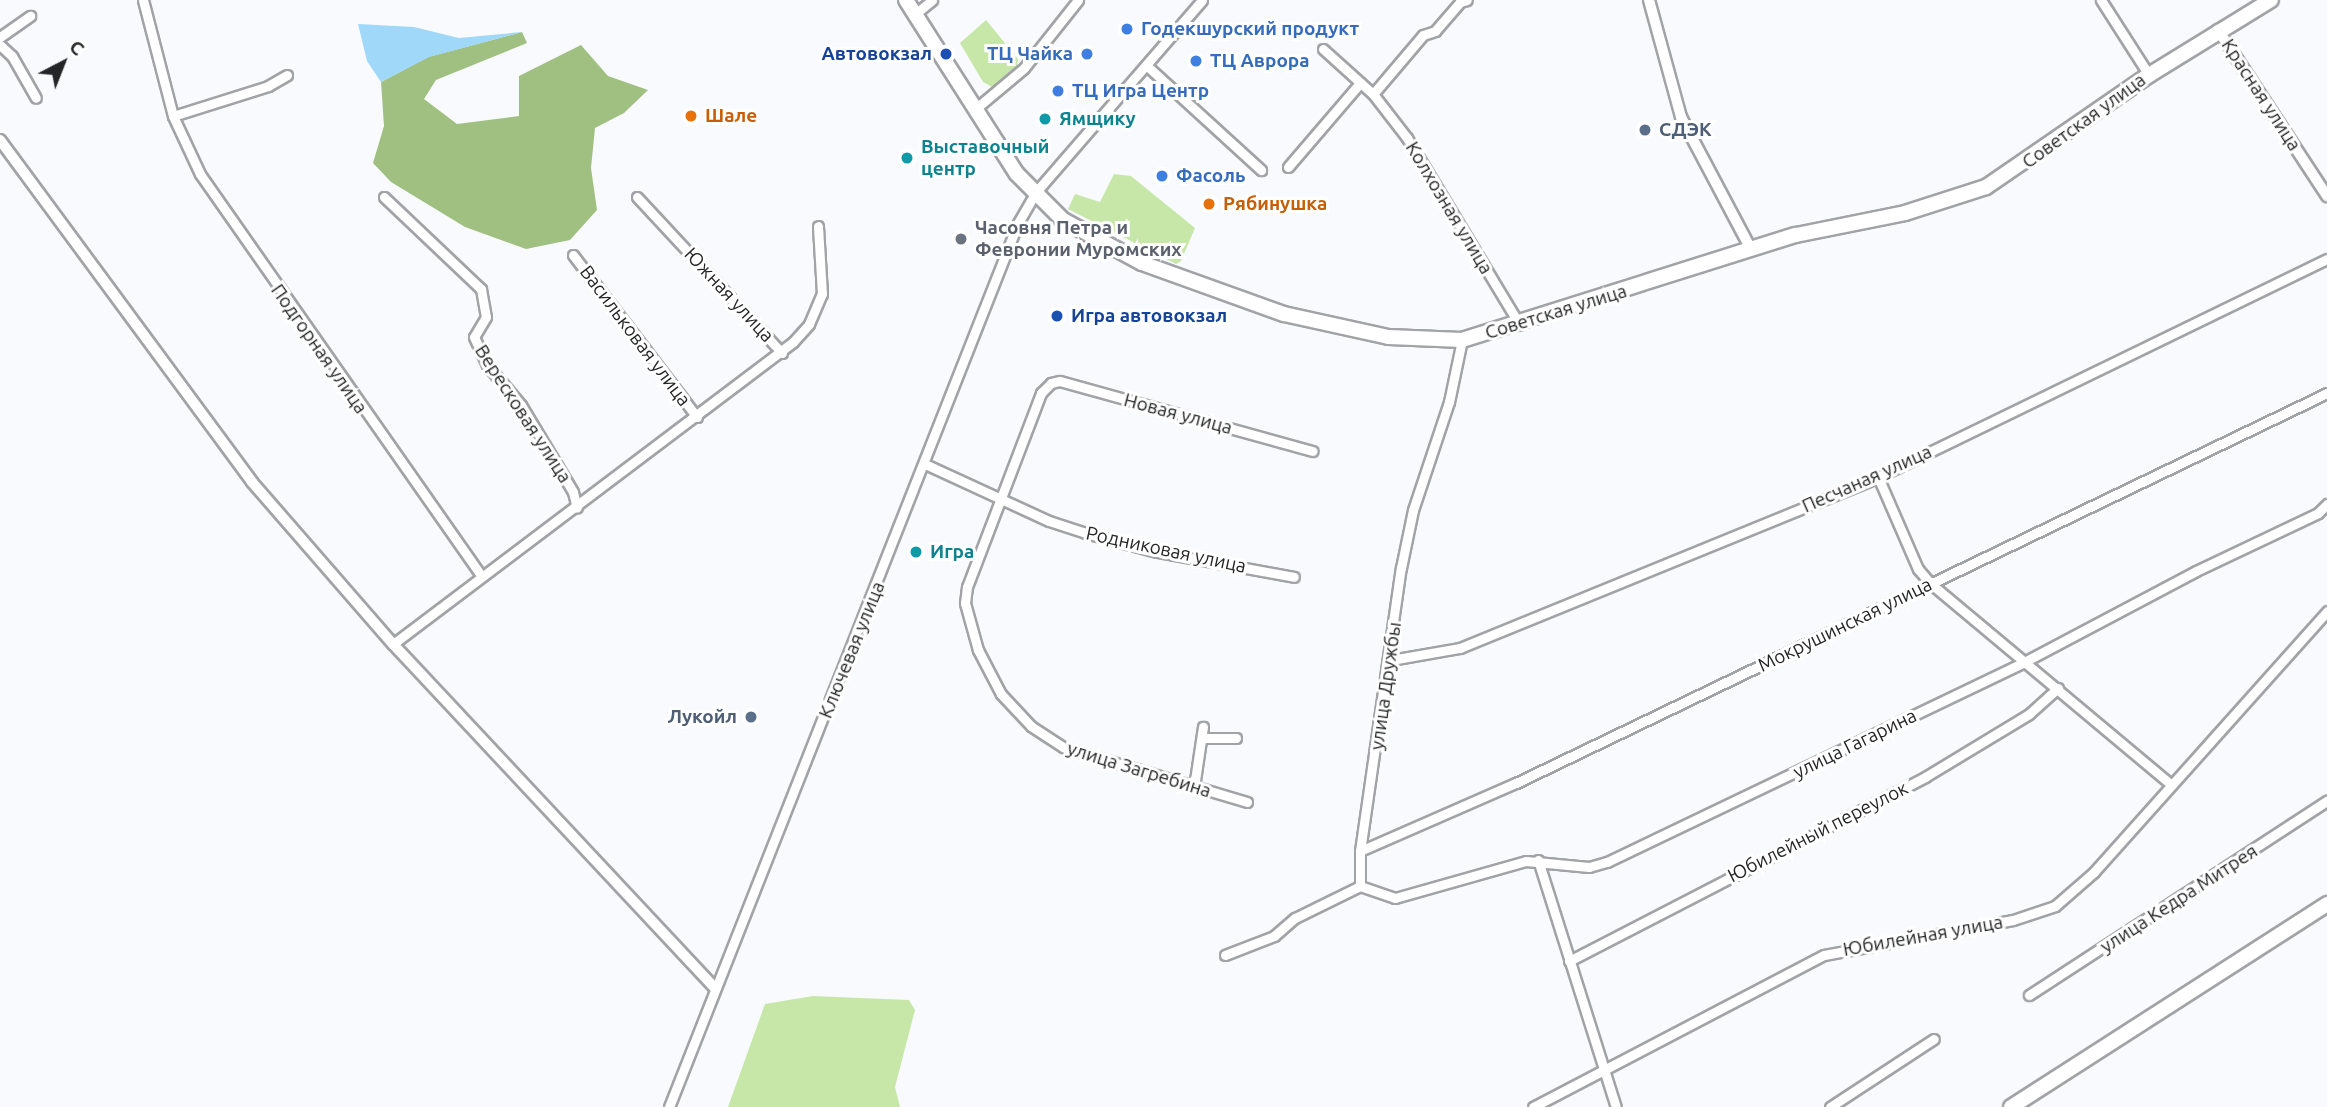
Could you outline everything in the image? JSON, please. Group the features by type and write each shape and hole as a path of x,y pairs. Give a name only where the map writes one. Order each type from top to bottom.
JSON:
{"main road":[{"name":"Советская улица","path":"906,0 974,110 1035,193 1063,220 1142,263 1284,314 1389,337 1462,340 1520,326 1796,235 1905,214 1986,187 2149,75 2218,30 2271,0"},
{"path":"2011,1107 2327,904"}],"street":[{"name":"Подгорная улица","path":"143,0 173,116 227,219 480,574"},
{"path":"915,14 932,0"},
{"path":"974,110 1024,68 1078,0"},
{"name":"Ключевая улица","path":"669,1107 925,464 1017,222 1035,193 1202,0"},
{"path":"1373,94 1423,35 1435,31 1460,2 1467,0"},
{"path":"1649,0 1681,117 1751,250"},
{"path":"2101,0 2149,75"},
{"path":"0,37 30,16"},
{"name":"Красная улица","path":"2218,30 2327,196"},
{"path":"0,45 12,56 36,98"},
{"name":"Колхозная улица","path":"1324,49 1373,94 1407,138 1520,326"},
{"path":"1146,65 1261,170"},
{"path":"173,116 268,86 287,75"},
{"path":"1288,167 1360,83"},
{"path":"0,139 208,427 393,644 715,988"},
{"name":"Вересковая улица","path":"384,197 481,289 486,317 474,337 487,365 521,405 560,470 577,508"},
{"name":"Южная улица","path":"637,197 782,353 809,324 822,294 818,226"},
{"name":"Васильковая улица","path":"572,255 697,417"},
{"name":"Песчаная улица","path":"1391,660 1460,648 1878,477 2327,259"},
{"name":"улица Дружбы","path":"1360,886 1360,851 1413,510 1449,402 1462,340"},
{"path":"393,644 480,574 577,508 782,353"},
{"name":"Новая улица","path":"1045,387 1060,381 1312,451"},
{"name":"улица Загребина","path":"1045,387 967,587 965,603 978,650 1001,694 1031,726 1063,747 1247,802"},
{"name":"Мокрушинская улица","path":"1360,851 1516,783 2327,393"},
{"name":"Родниковая улица","path":"925,464 1085,533 1157,552 1294,577"},
{"path":"1878,477 1917,569 1930,583 2170,784"},
{"name":"улица Гагарина","path":"1360,886 1395,898 1538,860 1589,867 1607,862 2026,661 2196,570 2318,513 2327,504"},
{"name":"Юбилейная улица","path":"1533,1107 1824,956 1866,944 2013,920 2055,906 2094,872 2327,611"},
{"name":"Юбилейный переулок","path":"1569,961 1925,777 2029,714 2057,688"},
{"path":"1194,788 1203,733 1236,738"},
{"name":"улица Кедра Митрея","path":"2029,995 2327,801"},
{"path":"1538,860 1616,1107"},
{"path":"1225,955 1274,936 1295,918 1360,886"},
{"path":"1830,1107 1934,1039"}],"green space":[{"path":"986,20 1018,59 1017,69 996,89 983,82 960,43"},
{"path":"522,32 527,43 436,80 424,99 457,124 519,116 519,76 581,45 608,76 648,90 624,113 595,128 591,168 597,210 570,240 526,249 465,227 391,182 373,163 384,126 381,82 428,57"},
{"path":"1114,174 1131,176 1195,228 1181,261 1176,264 1068,209 1075,194 1100,202"},
{"path":"813,996 909,1000 915,1010 895,1087 900,1107 728,1107 765,1004"}],"water":[{"path":"358,24 414,27 459,38 522,32 429,57 381,82 367,61"}],"place":[{"name":"Годекшурский продукт","path":"1127,29"},
{"name":"Автовокзал","path":"946,54"},
{"name":"ТЦ Чайка","path":"1087,54"},
{"name":"ТЦ Аврора","path":"1196,61"},
{"name":"ТЦ Игра Центр","path":"1058,91"},
{"name":"Шале","path":"691,116"},
{"name":"Ямщику","path":"1045,119"},
{"name":"СДЭК","path":"1645,130"},
{"name":"Выставочный центр","path":"907,158"},
{"name":"Фасоль","path":"1162,176"},
{"name":"Рябинушка","path":"1209,204"},
{"name":"Часовня Петра и Февронии Муромских","path":"961,239"},
{"name":"Игра автовокзал","path":"1057,316"},
{"name":"Игра","path":"916,552"},
{"name":"Лукойл","path":"751,717"}]}
